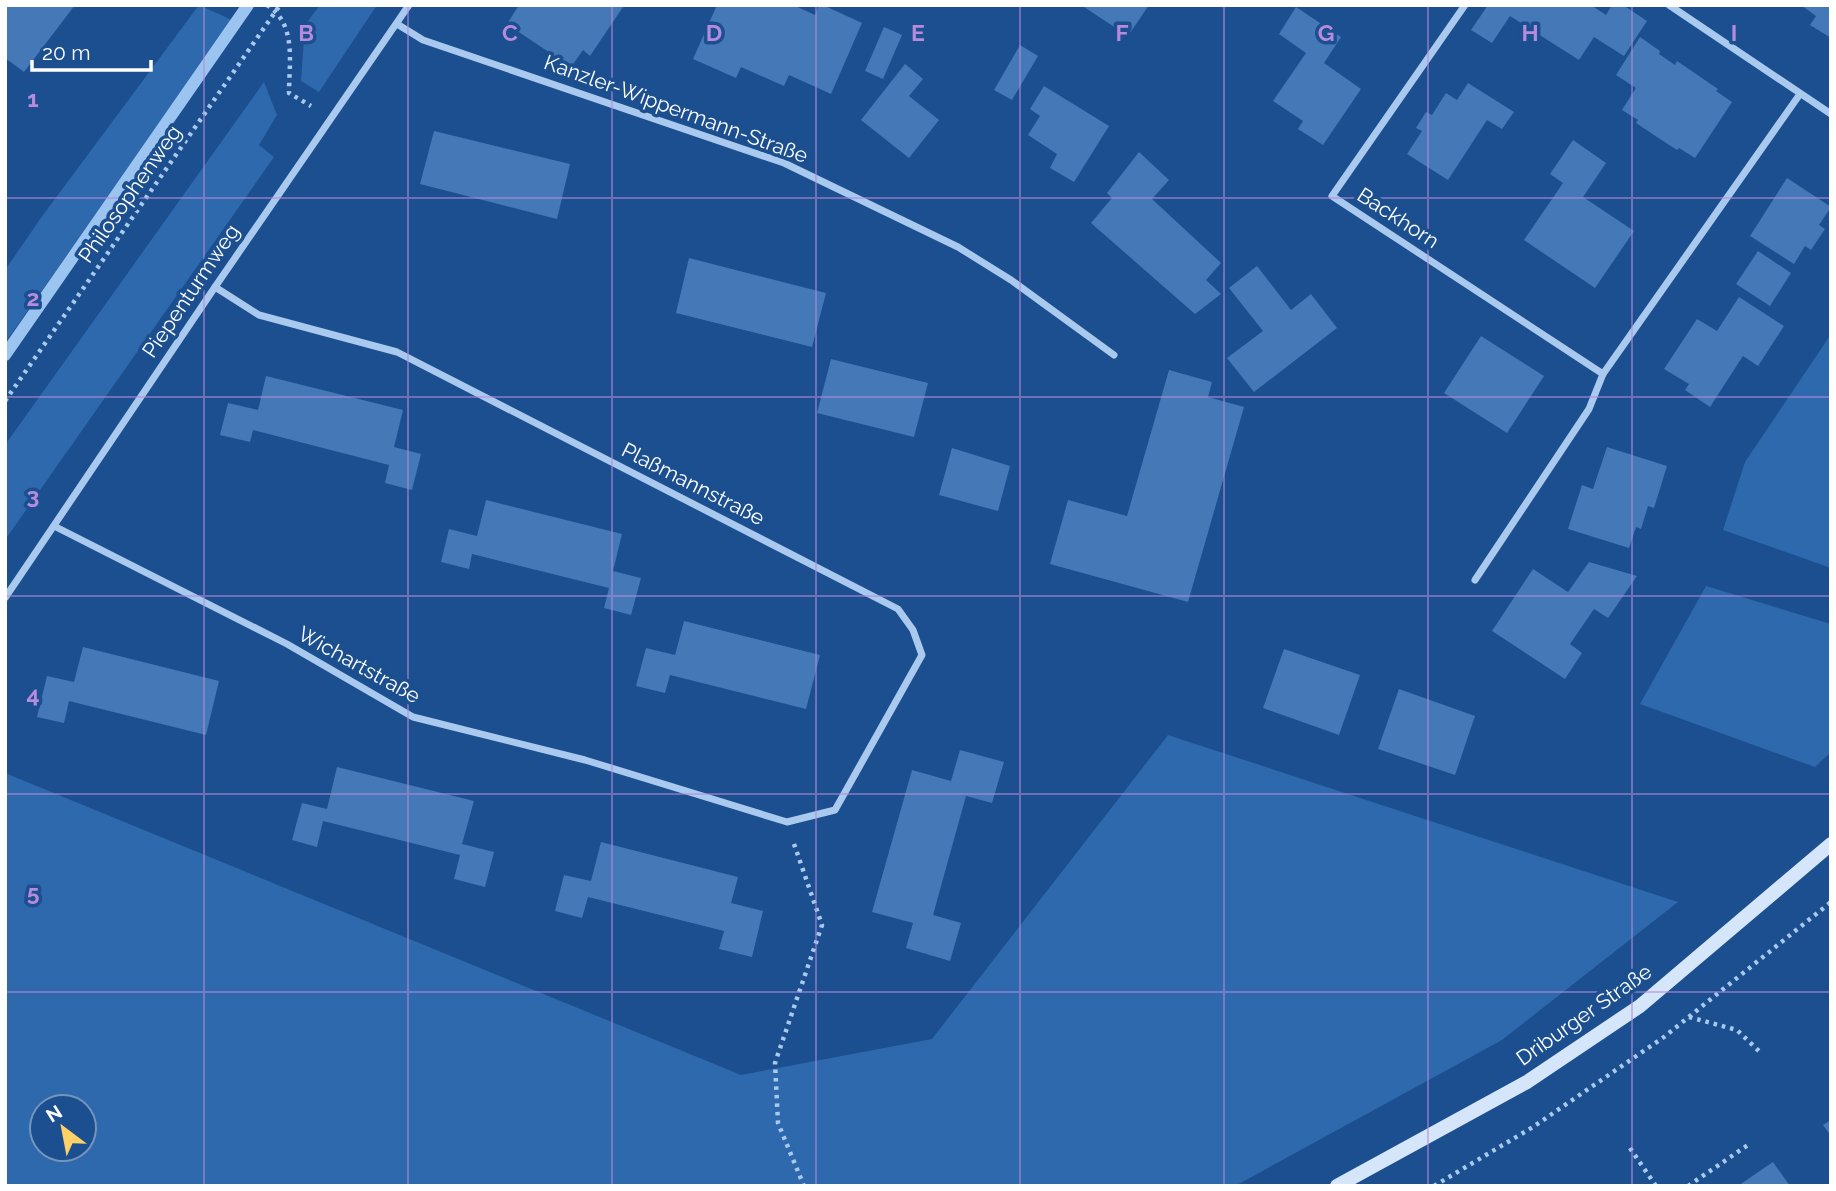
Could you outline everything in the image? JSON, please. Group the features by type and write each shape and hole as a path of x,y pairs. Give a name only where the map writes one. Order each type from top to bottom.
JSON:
{"main road":[{"name":"Driburger Straße","path":"1337,1186 1527,1082 1640,1006 1831,844"}],"street":[{"name":"Piepenturmweg","path":"5,598 409,5"},
{"name":"Backhorn","path":"1465,5 1332,196 1603,374"},
{"path":"1669,5 1831,114"},
{"name":"Kanzler-Wippermann-Straße","path":"397,24 423,40 784,163 958,247 1011,280 1114,355"},
{"path":"1475,580 1589,409 1603,374 1800,94"},
{"name":"Plaßmannstraße","path":"215,287 258,315 397,352 898,609 914,630 922,655 835,810 787,822"},
{"name":"Wichartstraße","path":"54,526 287,644 413,717 585,760 787,822"}],"path":[{"path":"267,5 276,11 289,32 289,93 331,118"},
{"name":"Philosophenweg","path":"5,401 280,5"},
{"path":"787,822 822,925 775,1063 778,1123 804,1186"},
{"path":"1434,1186 1533,1126 1664,1037 1831,902"},
{"path":"1688,1017 1737,1030 1762,1054"},
{"path":"1688,1186 1748,1145"},
{"path":"1630,1148 1656,1186"}],"shaded area":[{"path":"199,5 232,20 5,343 5,270"},
{"path":"320,5 377,5 319,92 301,81 305,25"},
{"path":"264,82 277,115 259,145 274,157 5,540 5,445"},
{"path":"1831,334 1831,568 1723,530 1745,462"},
{"path":"1706,586 1831,624 1831,752 1815,767 1640,704"},
{"path":"1168,735 1678,902 1502,1040 1235,1186 5,1186 5,773 741,1075 932,1039"}],"building":[{"path":"5,5 75,5 24,72 5,58"},
{"path":"519,5 623,7 590,56 583,50 571,67 507,24"},
{"path":"717,5 793,5 815,15 819,5 823,5 862,23 831,94 789,75 784,86 741,67 736,78 693,59"},
{"path":"1081,5 1149,5 1128,36"},
{"path":"1488,5 1591,5 1606,15 1612,5 1623,5 1647,21 1624,56 1594,37 1579,60 1510,16 1492,43 1471,30"},
{"path":"1801,5 1831,5 1831,38 1810,25 1816,16"},
{"path":"1296,7 1341,37 1324,63 1361,89 1323,145 1298,129 1303,121 1273,101 1306,53 1279,34"},
{"path":"884,27 902,35 883,79 865,71"},
{"path":"1640,37 1660,51 1659,54 1675,65 1677,61 1732,102 1695,158 1657,137 1622,110 1636,88 1616,75"},
{"path":"1020,45 1038,56 1012,100 994,90"},
{"path":"905,64 923,79 909,96 939,120 909,158 861,120"},
{"path":"1468,83 1514,112 1502,129 1487,120 1448,180 1407,154 1422,131 1416,128 1426,112 1432,115 1446,93 1457,100"},
{"path":"1044,86 1109,126 1074,182 1050,168 1057,154 1028,135 1040,116 1030,109"},
{"path":"434,131 570,164 557,219 420,184"},
{"path":"1573,140 1606,163 1583,197 1634,231 1595,288 1524,240 1563,183 1550,174"},
{"path":"1139,152 1169,180 1152,199 1221,263 1206,280 1221,294 1195,314 1091,223 1112,198 1107,193"},
{"path":"1787,178 1831,207 1819,225 1825,229 1811,250 1805,246 1794,264 1750,236"},
{"path":"1758,251 1791,273 1770,306 1736,284"},
{"path":"689,258 826,293 812,347 676,313"},
{"path":"1257,266 1291,310 1311,294 1337,328 1254,392 1227,358 1263,331 1229,288"},
{"path":"1739,297 1784,326 1758,366 1743,356 1710,407 1685,390 1689,384 1664,369 1697,319 1717,331"},
{"path":"1481,336 1544,376 1507,433 1444,393"},
{"path":"831,359 928,383 914,437 817,413"},
{"path":"1169,370 1212,382 1208,397 1244,407 1188,602 1050,564 1068,500 1127,516"},
{"path":"266,376 403,410 394,447 421,454 412,490 385,483 389,465 253,430 250,442 220,435 228,403 258,410"},
{"path":"1607,447 1667,466 1654,508 1648,506 1641,529 1636,527 1629,548 1568,529 1582,485 1593,489"},
{"path":"952,448 1010,466 998,511 939,495"},
{"path":"486,500 622,534 613,571 641,578 631,615 604,608 609,588 472,554 469,569 441,562 449,529 477,536"},
{"path":"1589,562 1637,576 1608,618 1594,609 1570,644 1582,653 1565,679 1492,631 1533,569 1568,592"},
{"path":"684,621 820,655 806,709 670,675 665,693 636,686 646,648 675,655"},
{"path":"83,647 219,681 206,735 69,701 64,723 37,717 47,676 74,682"},
{"path":"1284,649 1360,675 1339,735 1263,708"},
{"path":"1399,689 1475,716 1455,775 1378,749"},
{"path":"960,750 1004,762 992,803 966,796 933,915 961,923 950,961 906,948 913,923 872,912 912,770 951,781"},
{"path":"337,767 474,801 462,844 494,852 485,887 454,879 460,855 323,821 317,847 292,840 302,803 327,809"},
{"path":"601,842 738,877 731,903 763,911 752,957 719,949 724,931 588,897 582,918 555,911 564,875 591,881"},
{"path":"1831,1120 1831,1136 1823,1125"},
{"path":"1773,1162 1790,1186 1738,1186 1764,1168"}],"waterway":[{"path":"5,355 248,5"}]}
